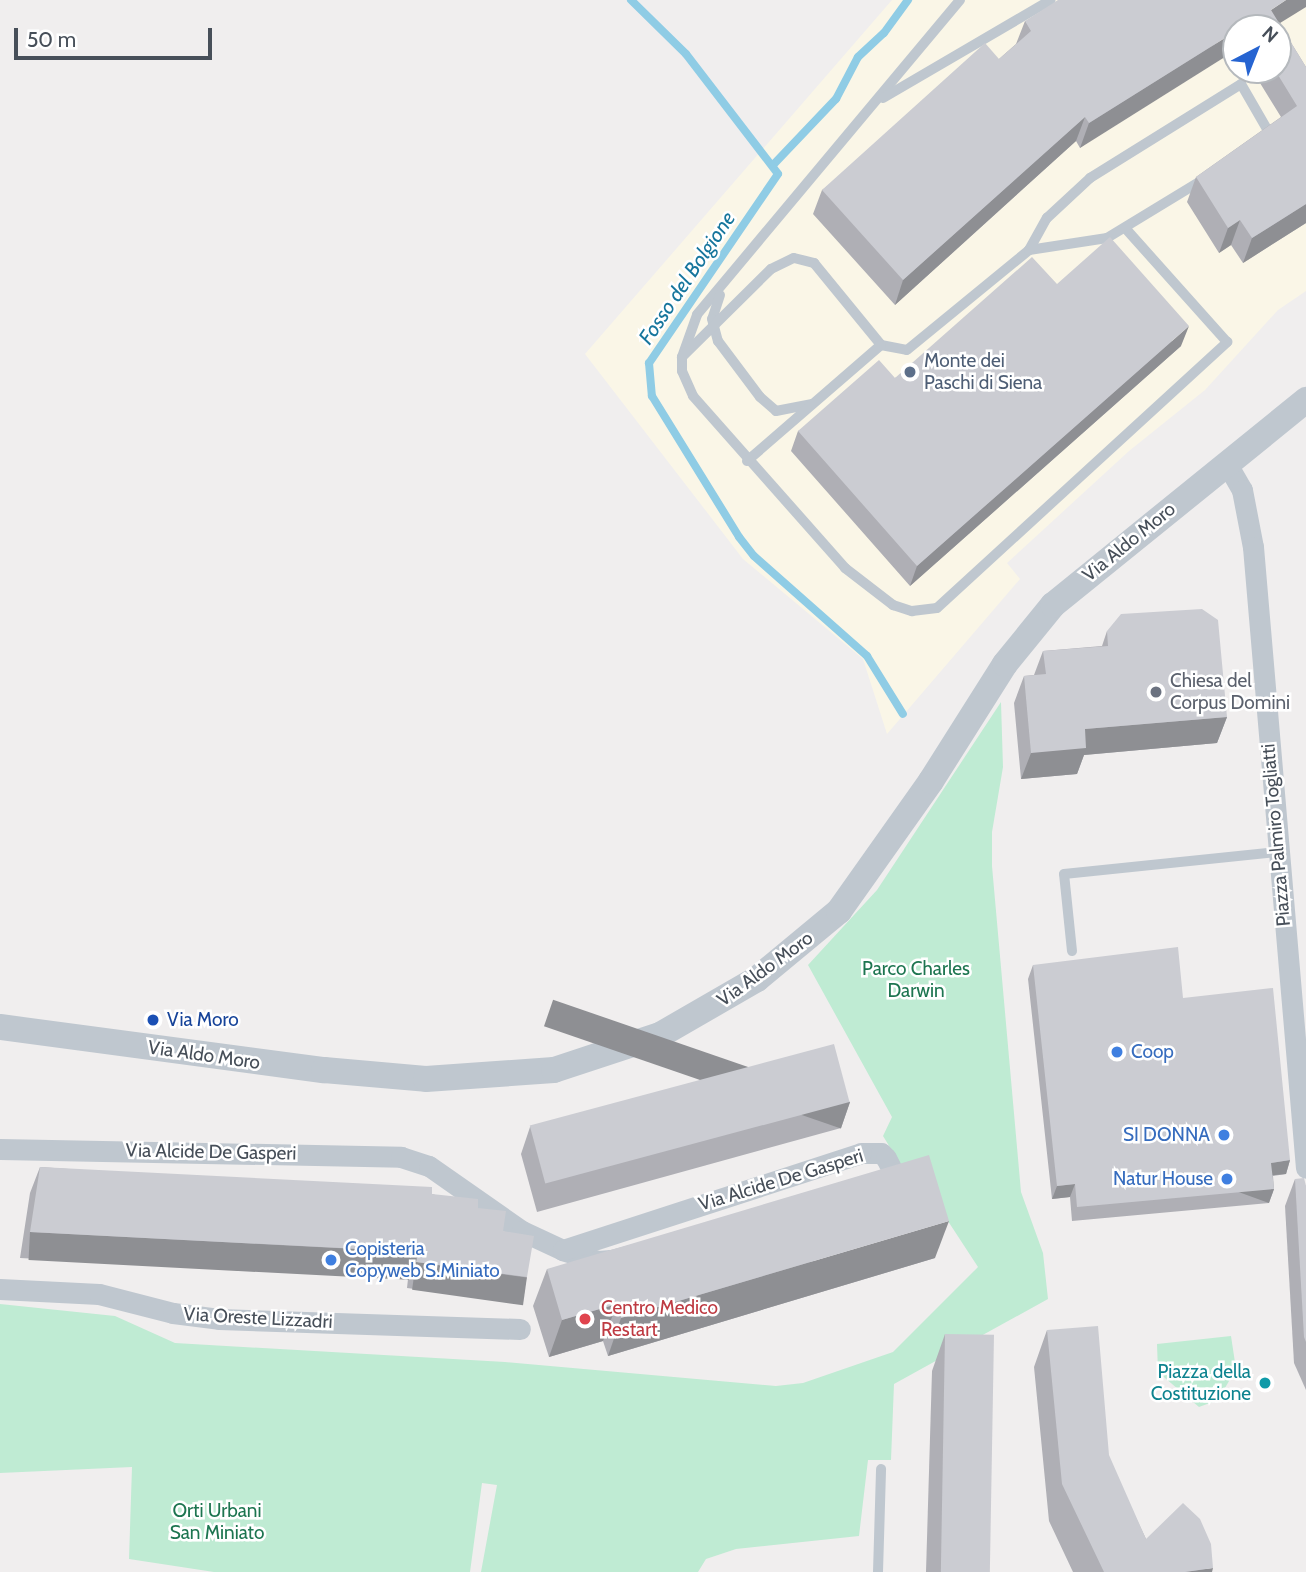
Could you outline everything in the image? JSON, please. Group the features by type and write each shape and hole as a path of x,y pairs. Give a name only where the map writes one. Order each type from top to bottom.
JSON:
{"street":[{"name":"Via Aldo Moro","path":"0,1027 298,1067 426,1079 554,1070 660,1035 757,979 839,911 1036,625 1100,563 1306,400"},
{"name":"Piazza Palmiro Togliatti","path":"1227,464 1242,491 1253,547 1306,1168"},
{"name":"Via Alcide De Gasperi","path":"0,1149 401,1157 429,1166 522,1231 562,1250 598,1261 611,1260 878,1191 891,1184 893,1172 881,1153 852,1154 562,1250"},
{"name":"Via Oreste Lizzadri","path":"0,1289 99,1294 173,1313 219,1319 520,1329"}],"lane":[{"path":"960,0 722,289 696,315 682,357 685,384 747,461 821,544 875,593 912,611 937,608 1227,342 1127,230"},
{"path":"878,101 1051,0"},
{"path":"682,357 771,269 794,258 805,258 822,272 881,345 896,350 913,347 1029,250 1047,218 1090,178 1241,83 1273,135 1261,142"},
{"path":"1029,250 1091,244 1127,230 1214,173"},
{"path":"722,289 713,329 769,406 786,412 812,404"},
{"path":"747,461 881,345"},
{"path":"1072,951 1065,874 1278,852"},
{"path":"878,1572 881,1469"}],"shaded area":[{"name":"Monte dei Paschi di Siena","path":"892,0 1306,0 1306,291 1278,310 1205,390 1129,451 1007,563 1020,579 887,734 863,659 743,559 585,354"}],"green space":[{"name":"Parco Charles Darwin","path":"1001,702 1003,767 992,832 992,866 1021,1192 1043,1253 1048,1299 894,1384 891,1460 868,1460 859,1536 736,1549 706,1559 698,1572 481,1572 497,1485 482,1483 470,1572 214,1572 129,1559 132,1467 0,1473 0,1304 115,1316 175,1343 505,1362 776,1386 803,1383 893,1352 978,1267 927,1189 907,1175 883,1136 892,1117 808,965 877,890"},
{"path":"1231,1336 1236,1369 1218,1400 1199,1407 1158,1372 1157,1344"}],"building":[{"path":"1058,0 1286,0 1271,10 1273,14 1222,14 1222,40 1089,123 1085,117 903,280 822,190 985,43 999,59 1031,31 1025,21"},
{"path":"1292,44 1306,67 1306,204 1252,238 1240,220 1228,228 1196,177 1297,106 1284,84 1292,84"},
{"path":"1110,237 1189,326 917,566 798,431 879,360 895,378 1032,257 1057,284"},
{"path":"1202,609 1218,620 1227,717 1085,729 1086,748 1031,753 1024,676 1046,674 1043,651 1108,646 1107,631 1121,614"},
{"path":"1178,947 1183,998 1273,988 1290,1160 1271,1163 1274,1189 1077,1207 1075,1184 1057,1186 1033,965"},
{"path":"834,1044 850,1102 545,1183 530,1126"},
{"path":"929,1155 949,1221 621,1318 617,1304 562,1320 547,1269"},
{"path":"40,1167 432,1187 432,1194 478,1199 478,1208 506,1211 503,1231 534,1236 527,1277 416,1262 418,1252 30,1232"},
{"path":"1304,1178 1306,1186 1306,1342 1295,1179"},
{"path":"1098,1326 1109,1455 1146,1539 1183,1503 1200,1519 1211,1544 1213,1568 1185,1572 1104,1572 1062,1484 1047,1330"},
{"path":"945,1334 994,1335 990,1572 941,1572"}],"waterway":[{"name":"Fosso del Bolgione","path":"631,0 686,54 778,174 649,363 652,396 739,537 754,556 867,656 903,714"},
{"path":"774,164 836,99 858,57 884,33 908,0"}],"place":[{"name":"Monte dei Paschi di Siena","path":"910,372"},
{"name":"Chiesa del Corpus Domini","path":"1156,692"},
{"name":"Via Moro","path":"153,1020"},
{"name":"Coop","path":"1117,1052"},
{"name":"SI DONNA","path":"1224,1135"},
{"name":"Natur House","path":"1227,1179"},
{"name":"Copisteria Copyweb S.Miniato","path":"331,1260"},
{"name":"Centro Medico Restart","path":"585,1319"},
{"name":"Piazza della Costituzione","path":"1265,1383"}],"park label":[{"name":"Orti Urbani San Miniato","path":"217,1522"}]}
